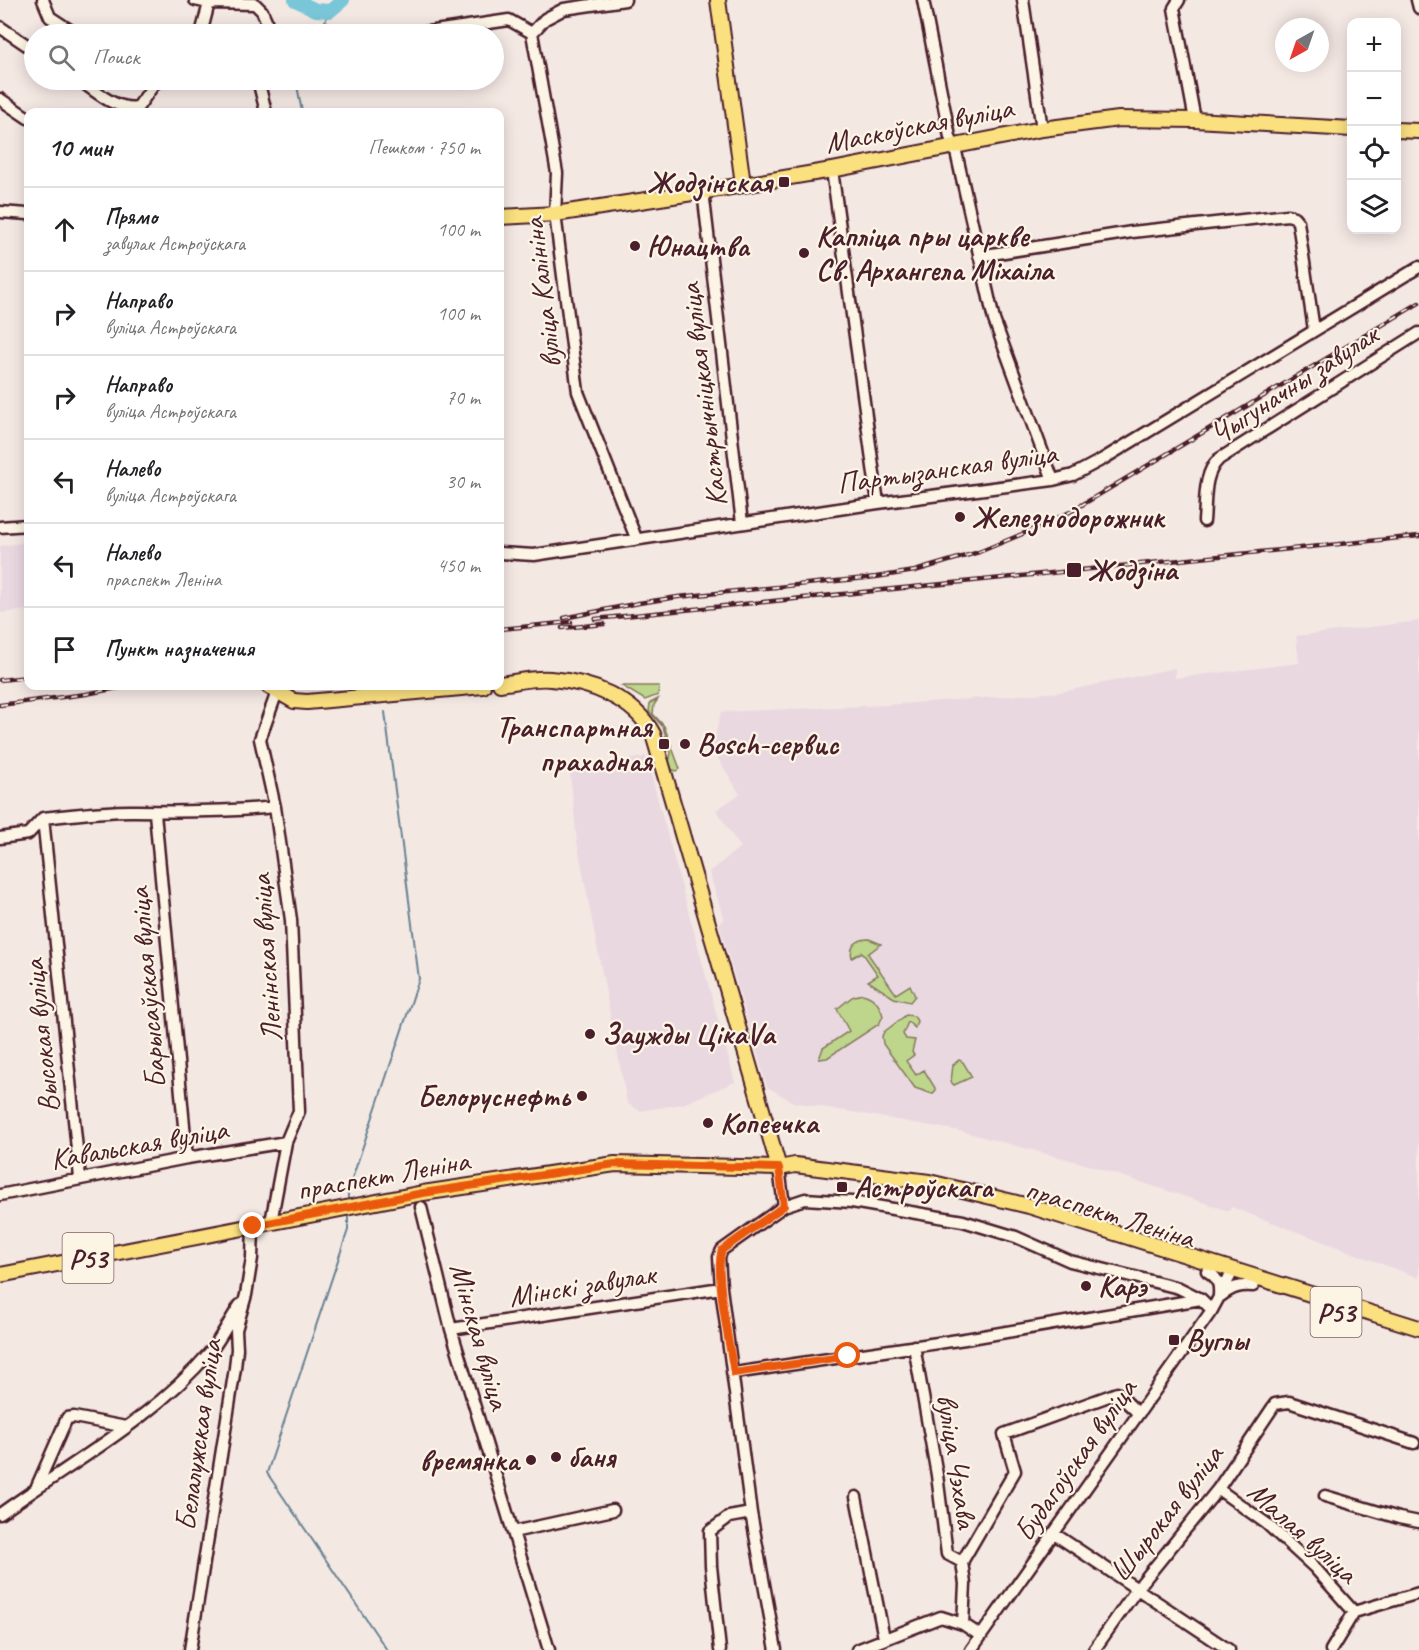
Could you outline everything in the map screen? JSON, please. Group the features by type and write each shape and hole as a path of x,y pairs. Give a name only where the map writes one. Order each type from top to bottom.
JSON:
{"main road":[{"path":"718,0 743,184"},
{"name":"Маскоўская вуліца","path":"504,217 555,213 703,191 832,170 1042,129 1119,119 1195,120 1347,129"},
{"path":"1401,130 1419,131"},
{"path":"504,684 549,678 583,685 615,696 647,722 653,734 779,1168"},
{"path":"282,690 326,699 441,690"},
{"name":"праспект Леніна","path":"0,1275 423,1193 615,1164 779,1168 795,1165 929,1182 971,1191 1123,1235 1231,1274 1419,1328"},
{"name":"праспект Леніна","path":"779,1168 793,1172 904,1184 949,1193 1207,1271 1231,1274 1253,1286 1419,1338"}],"street":[{"path":"43,0 50,17 61,24"},
{"path":"195,0 209,3 255,4 262,11 265,24"},
{"path":"482,24 509,20 532,33 545,19 564,9 625,0"},
{"path":"923,0 950,137 954,145 994,320 1053,480"},
{"path":"1023,0 1042,129"},
{"path":"1179,0 1174,8 1195,120"},
{"path":"1417,0 1419,8"},
{"path":"204,24 209,3"},
{"path":"0,27 24,43"},
{"name":"вуліца Калініна","path":"532,33 557,173 555,213 578,392 636,538"},
{"path":"94,90 115,104 129,108 138,107 150,90"},
{"path":"261,90 266,108"},
{"path":"0,99 24,115"},
{"path":"832,170 878,503"},
{"name":"Кастрычніцкая вуліца","path":"703,191 742,523"},
{"path":"0,212 24,214"},
{"path":"979,256 1132,232 1288,215 1294,217 1298,222 1314,330"},
{"name":"Партызанская вуліца","path":"504,553 534,555 878,503 1053,480 1073,475 1419,267"},
{"name":"Чыгуначны завулак","path":"1204,521 1208,476 1212,466 1219,459 1419,333"},
{"path":"0,527 24,525"},
{"name":"Ленінская вуліца","path":"271,1222 286,1142 299,1111 291,920 275,807 260,739 275,690"},
{"path":"0,838 28,834 44,818 135,810 155,813 225,812 275,807"},
{"name":"Барысаўская вуліца","path":"155,813 187,1158"},
{"name":"Высокая вуліца","path":"44,818 80,1178"},
{"name":"Кавальская вуліца","path":"0,1195 187,1158 286,1142"},
{"path":"779,1168 784,1206"},
{"path":"776,1650 751,1513 721,1288 719,1257 722,1250 784,1206 805,1199 852,1202 963,1221 1016,1237 1070,1261 1179,1288 1201,1299 1212,1310"},
{"name":"Мінская вуліца","path":"421,1207 451,1329 549,1650"},
{"name":"Белалужская вуліца","path":"190,1650 235,1368 236,1330 246,1295 252,1258 253,1226"},
{"path":"1207,1271 1218,1281 1219,1298"},
{"name":"Будагоўская вуліца","path":"971,1650 1212,1310 1231,1274"},
{"path":"1219,1298 1230,1289 1239,1286 1253,1286"},
{"name":"Мінскі завулак","path":"451,1329 721,1288"},
{"path":"0,1514 126,1428 176,1388 211,1350 246,1295"},
{"path":"734,1373 1201,1299"},
{"name":"вуліца Чэхава","path":"914,1346 937,1475 947,1554 962,1562 965,1584 963,1624"},
{"path":"962,1562 1015,1471 1004,1434 1117,1394 1138,1413"},
{"name":"Шырокая вуліца","path":"1094,1650 1137,1589 1218,1489 1275,1404 1288,1402 1414,1443"},
{"path":"37,1487 67,1418 74,1417 126,1428"},
{"name":"Малая вуліца","path":"1218,1489 1267,1524 1314,1567 1354,1612"},
{"path":"1325,1496 1419,1522"},
{"path":"856,1497 884,1638"},
{"path":"513,1532 613,1510"},
{"path":"720,1650 711,1566 710,1531 729,1517 751,1513"},
{"path":"1053,1533 1229,1650"},
{"path":"1331,1650 1354,1612 1419,1593"},
{"path":"857,1650 941,1617 963,1624 981,1636"}],"shaded area":[{"path":"24,543 24,610 0,613 0,546"},
{"path":"1419,621 1419,1278 1231,1207 1229,1211 1085,1164 960,1131 793,1102 767,1087 719,924 724,919 709,872 740,847 716,810 740,794 712,749 721,712 885,705 1061,692 1175,668 1175,678 1299,663 1296,636"},
{"path":"646,756 735,1082 683,1104 640,1111 627,1103 577,842 570,773"}],"green space":[{"path":"622,686 659,686 658,695 645,700"},
{"path":"658,699 654,705 653,714 664,726 680,769 677,771 668,766 671,753 663,727 649,711 650,703"},
{"path":"869,939 881,944 868,954 896,994 910,985 915,996 910,1002 894,998 868,981 878,975 862,952 852,958 851,954 855,944"},
{"path":"862,994 873,999 880,1008 883,1016 879,1024 827,1058 819,1059 823,1048 849,1031 837,1009 852,997"},
{"path":"906,1015 914,1016 917,1021 915,1028 908,1022 903,1034 906,1039 915,1040 912,1052 914,1055 906,1061 916,1075 924,1070 935,1088 933,1094 915,1088 883,1044 884,1032"},
{"path":"959,1060 963,1062 972,1077 954,1085 951,1082 953,1065"}],"waterway":[{"path":"295,0 316,10 330,11 343,0"},
{"path":"324,24 330,11"},
{"path":"298,90 301,108"},
{"path":"348,1202 348,1191 419,979 385,712"},
{"path":"348,1213 348,1230 267,1473 387,1650"}],"railway":[{"path":"564,618 678,597 915,571 979,552 1070,512 1419,303"},
{"path":"595,619 1419,536"},
{"path":"504,629 571,622"},
{"path":"562,628 604,624"},
{"path":"0,680 24,677"},
{"path":"0,705 107,690"}],"place":[{"name":"Жодзінская","path":"784,182"},
{"name":"Юнацтва","path":"635,246"},
{"name":"Капліца пры царкве Св. Архангела Міхаіла","path":"804,253"},
{"name":"Железнодорожник","path":"960,517"},
{"name":"Жодзіна","path":"1074,570"},
{"name":"Транспартная прахадная","path":"664,744"},
{"name":"Bosch-сервис","path":"685,744"},
{"name":"Заужды ЦікаVа","path":"590,1034"},
{"name":"Белоруснефть","path":"582,1096"},
{"name":"Копеечка","path":"708,1123"},
{"name":"Астроўскага","path":"842,1187"},
{"name":"Карэ","path":"1086,1286"},
{"name":"Вуглы","path":"1174,1340"},
{"name":"баня","path":"556,1457"},
{"name":"времянка","path":"531,1460"}],"route":[{"path":"253,1226 423,1193 615,1164 779,1168 784,1206 722,1250 719,1257 721,1288 734,1373 848,1356"}]}
